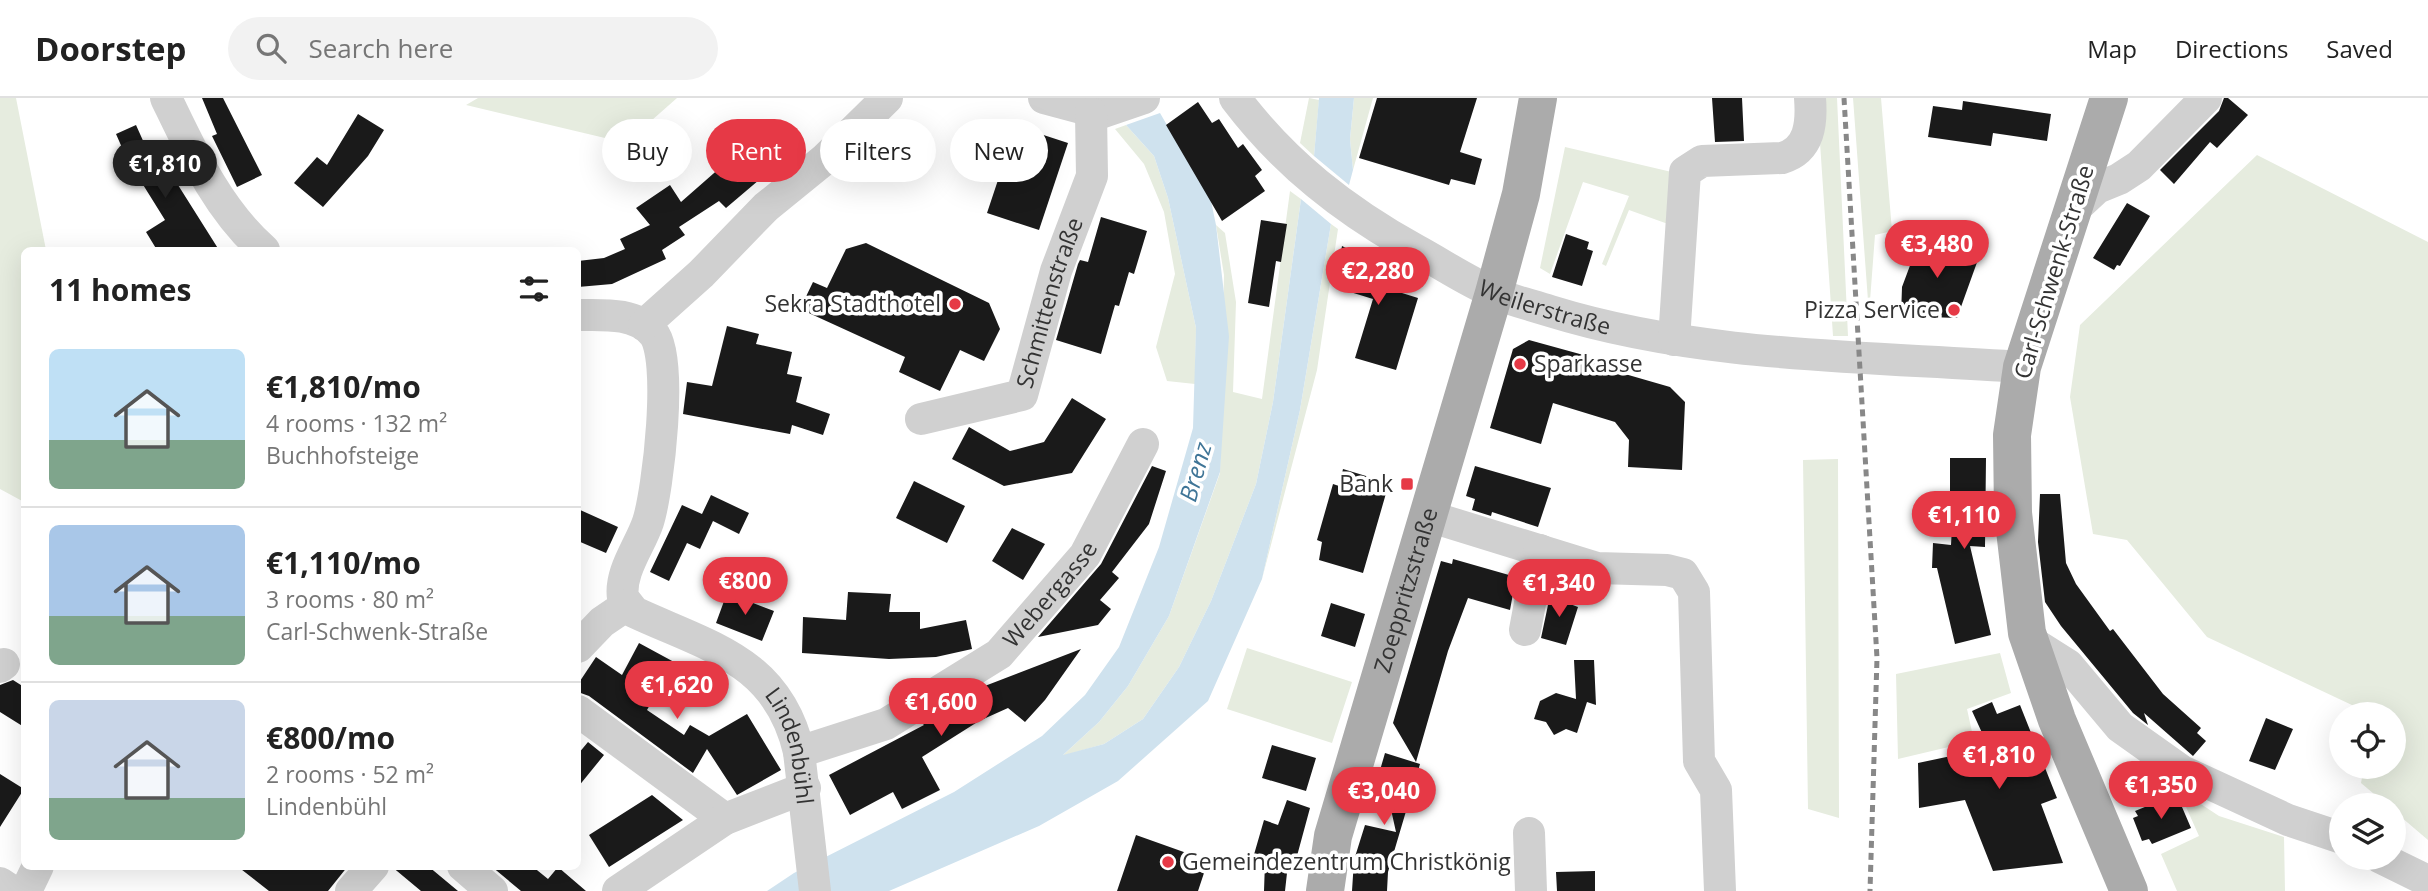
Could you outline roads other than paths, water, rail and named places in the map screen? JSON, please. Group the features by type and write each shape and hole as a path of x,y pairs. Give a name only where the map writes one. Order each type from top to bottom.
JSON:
{"main road":[{"name":"Zoeppritzstraße","path":"1325,891 1333,836 1521,194 1538,98"},
{"name":"Carl-Schwenk-Straße","path":"2109,98 2022,367 2012,435 2013,513 2042,648 2076,767 2129,891"}],"street":[{"path":"166,98 210,184 241,227 261,247"},
{"path":"644,325 701,274 766,207 825,159 887,98"},
{"path":"1044,98 1100,112 1144,98"},
{"name":"Weilerstraße","path":"1235,98 1253,122 1348,211 1494,293 1627,332 1674,340 1777,351 2022,367"},
{"path":"1674,340 1685,172 1702,161 1782,158 1793,155 1808,134 1811,121 1810,98"},
{"path":"2070,213 2097,188 2119,179 2139,166 2206,98"},
{"name":"Schmittenstraße","path":"922,419 1022,395 1056,271 1092,176 1100,112"},
{"path":"581,315 618,316 644,325 659,340 664,365 657,483 648,522 624,579 622,590 627,606 602,622 581,644"},
{"name":"Webergasse","path":"800,752 886,724 999,654 1085,555 1143,444"},
{"path":"1428,516 1597,568 1667,570 1683,574 1694,592 1699,761 1716,790 1720,891"},
{"path":"1525,630 1540,550"},
{"name":"Lindenbühl","path":"627,606 645,617 716,647 750,669 779,699 795,732 800,752 815,891"},
{"path":"2042,648 2068,665 2120,727 2182,771 2288,820 2329,834"},
{"path":"581,713 726,819"},
{"path":"618,891 726,819 805,788"},
{"path":"1529,832 1531,891"},
{"path":"26,891 36,870"},
{"path":"351,891 369,870"},
{"path":"468,870 492,891"},
{"path":"2406,870 2428,881"},
{"path":"0,883 12,891"}],"water":[{"path":"1319,98 1354,98 1350,139 1353,170 1349,185 1314,156"},
{"name":"Brenz","path":"1160,113 1211,201 1216,225 1229,336 1220,472 1169,616 1128,686 1099,722 1063,755 1104,744 1143,719 1179,667 1211,601 1256,484 1273,402 1301,199 1331,224 1300,410 1262,579 1208,701 1118,781 1039,826 889,891 767,891 794,873 954,792 1042,736 1085,695 1119,647 1159,547 1193,428 1196,328 1168,198 1154,156 1126,125"}],"railway":[{"path":"1844,98 1877,658 1870,891"}],"place":[{"name":"Sekra Stadthotel","path":"955,304"},
{"name":"Pizza Service","path":"1954,310"},
{"name":"Sparkasse","path":"1520,364"},
{"name":"Bank","path":"1407,484"},
{"name":"Gemeindezentrum Christkönig","path":"1168,862"}]}
